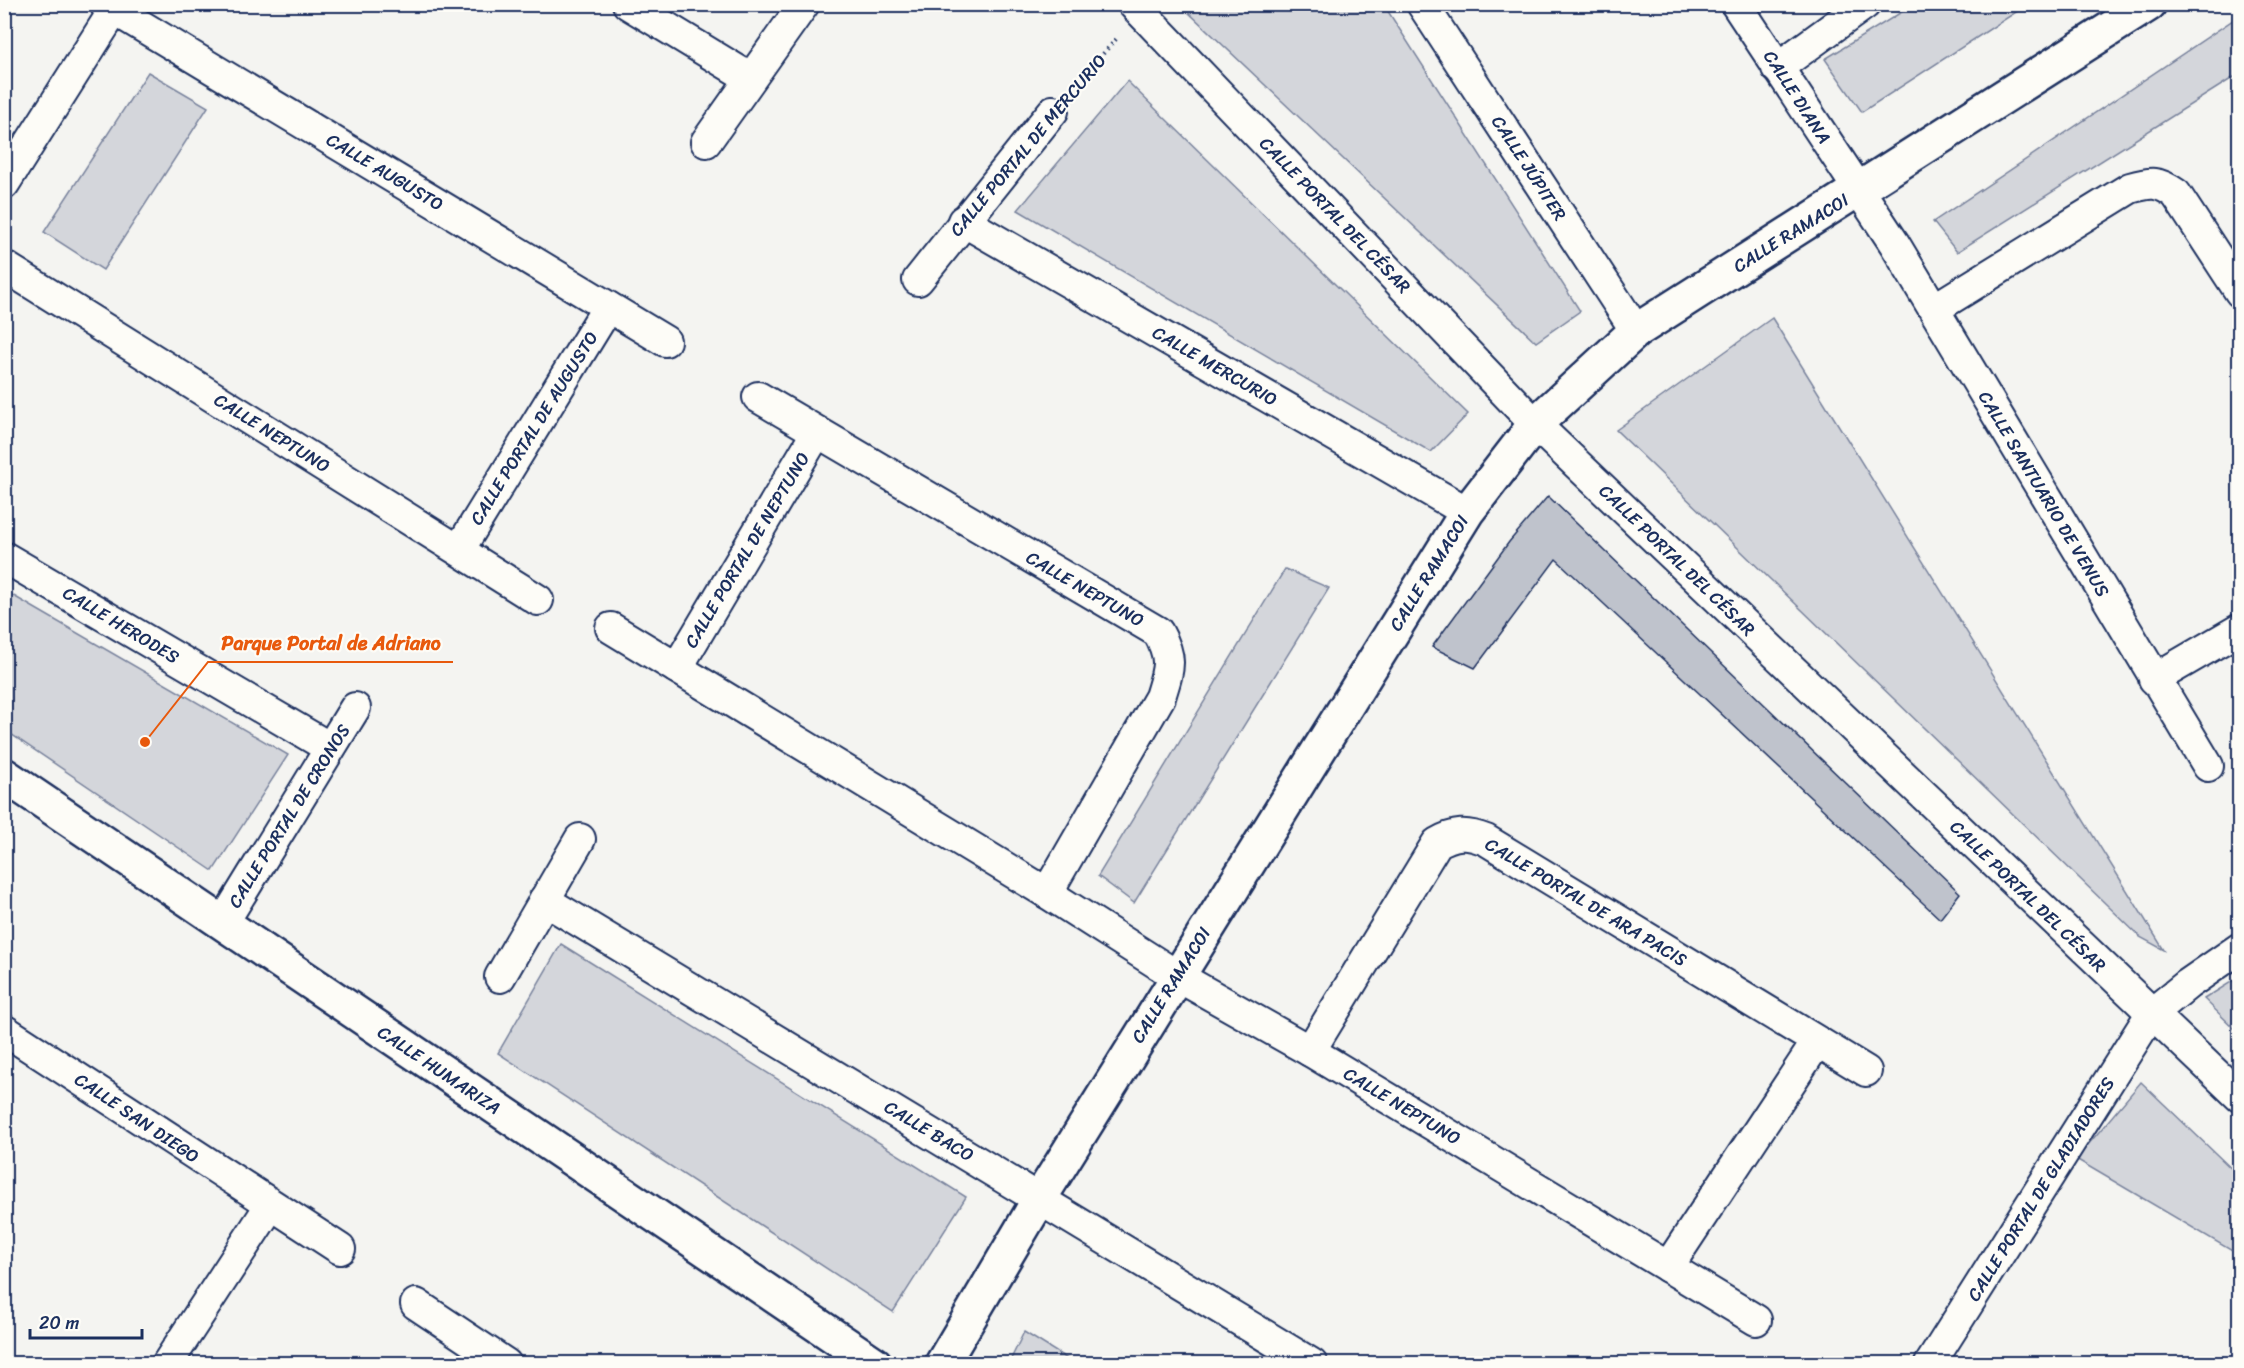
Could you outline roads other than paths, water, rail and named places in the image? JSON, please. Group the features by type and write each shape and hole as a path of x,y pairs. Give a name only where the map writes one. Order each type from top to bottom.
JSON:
{"street":[{"path":"628,4 750,78"},
{"path":"706,142 804,4"},
{"name":"CALLE JÚPITER","path":"1422,4 1636,331"},
{"name":"CALLE DIANA","path":"1736,4 1857,191"},
{"path":"1777,68 1865,4"},
{"name":"CALLE RAMACOI","path":"942,1364 1040,1198 1467,512 1535,424 1636,331 2149,4"},
{"path":"4,184 112,6"},
{"name":"CALLE AUGUSTO","path":"112,6 665,340"},
{"name":"CALLE PORTAL DEL CÉSAR","path":"1141,7 1535,424 2240,1097"},
{"name":"CALLE PORTAL DE MERCURIO","path":"918,280 963,220 1053,111"},
{"path":"1934,309 2130,188 2147,183 2163,184 2176,194 2240,292"},
{"name":"CALLE SANTUARIO DE VENUS","path":"1857,191 1894,243 2208,766"},
{"name":"CALLE MERCURIO","path":"963,220 1467,512"},
{"name":"CALLE NEPTUNO","path":"4,266 538,600"},
{"name":"CALLE PORTAL DE AUGUSTO","path":"459,550 608,307"},
{"name":"CALLE NEPTUNO","path":"758,397 1158,632 1168,651 1169,669 1160,697 1047,892"},
{"name":"CALLE PORTAL DE NEPTUNO","path":"677,668 817,432"},
{"name":"CALLE HERODES","path":"4,556 330,748"},
{"name":"CALLE NEPTUNO","path":"611,628 1047,892 1177,976 1310,1051 1756,1320"},
{"path":"2154,679 2240,629"},
{"name":"CALLE PORTAL DE CRONOS","path":"223,923 355,708"},
{"name":"CALLE HUMARIZA","path":"4,775 875,1364"},
{"name":"CALLE PORTAL DE ARA PACIS","path":"1310,1051 1437,843 1454,833 1471,834 1486,840 1866,1071"},
{"path":"500,977 580,839"},
{"name":"CALLE BACO","path":"544,900 1312,1364"},
{"name":"CALLE PORTAL DE GLADIADORES","path":"1930,1364 2151,1014 2188,984 2240,948"},
{"name":"CALLE SAN DIEGO","path":"4,1030 270,1206 340,1249"},
{"path":"1668,1267 1817,1042"},
{"path":"166,1364 270,1206"},
{"path":"416,1304 501,1362"}],"place":[{"name":"Parque Portal de Adriano","path":"145,742"}]}
